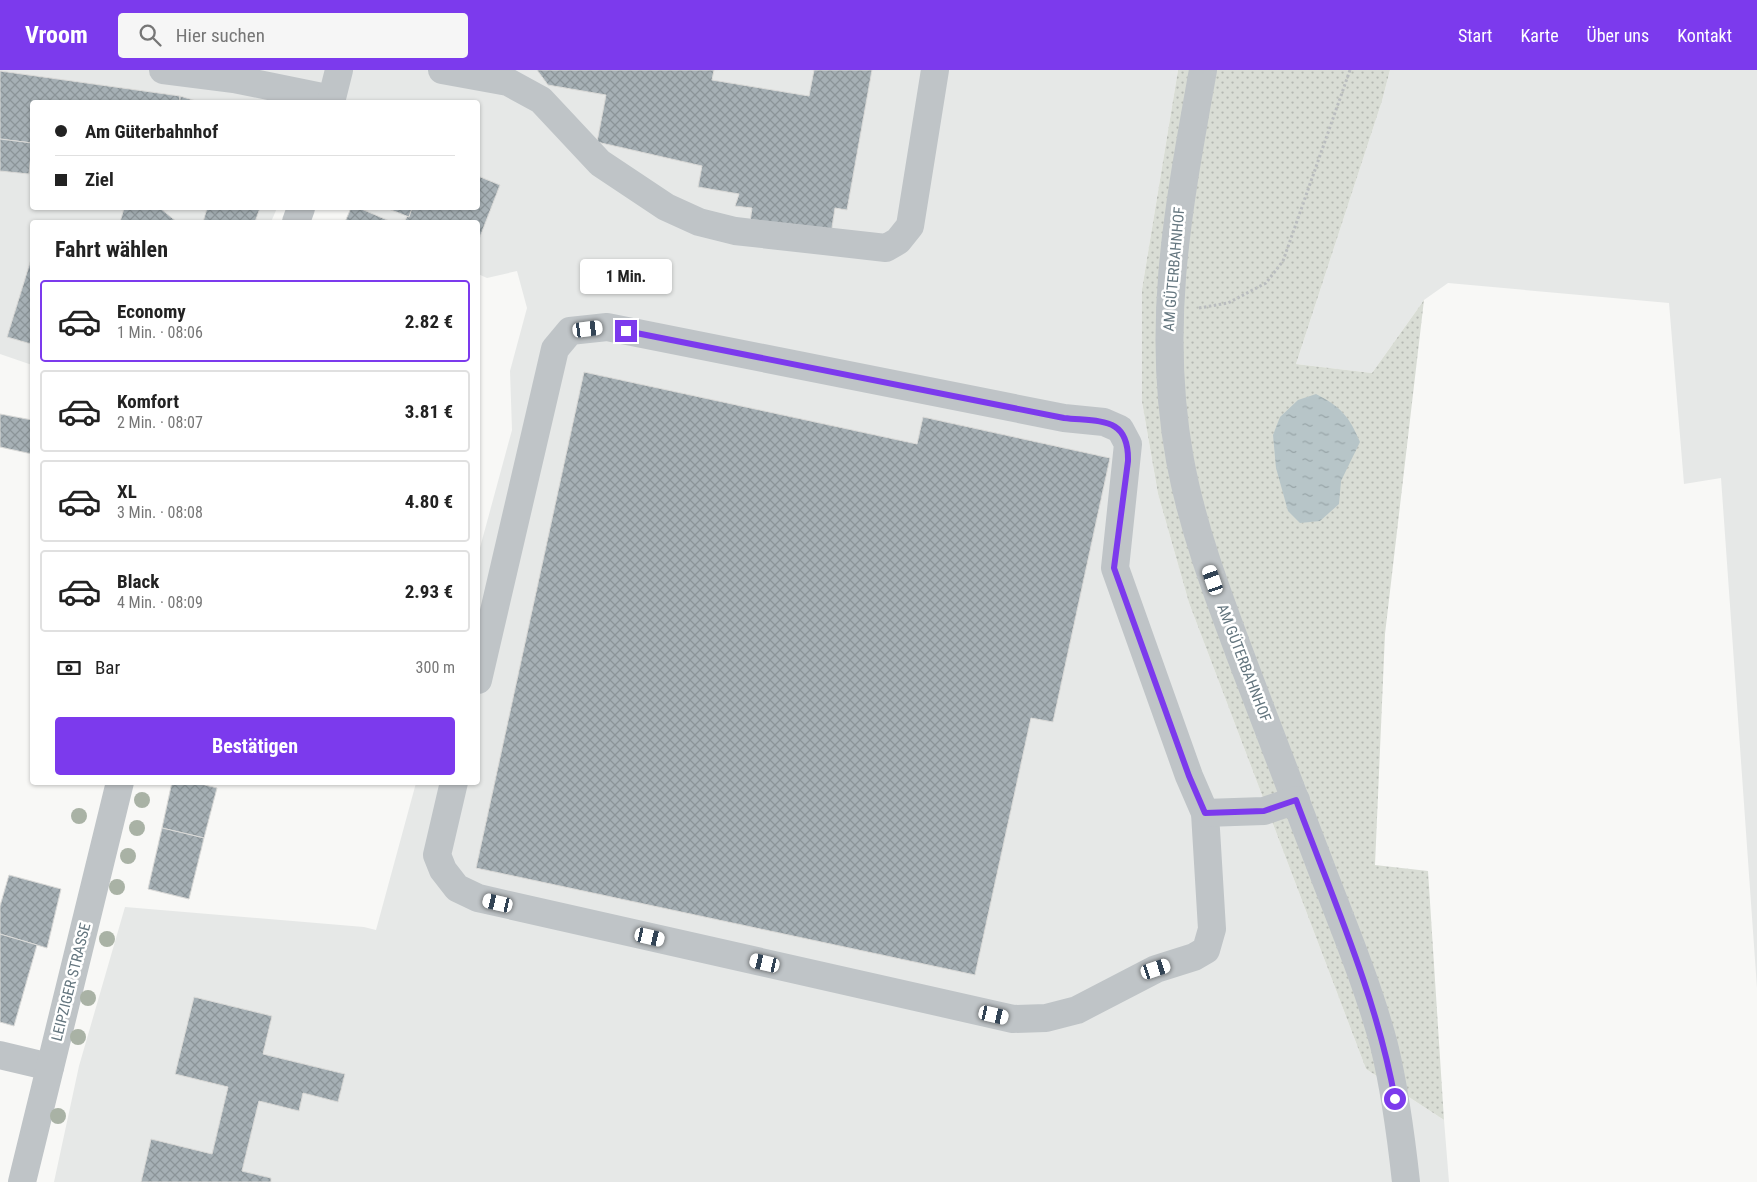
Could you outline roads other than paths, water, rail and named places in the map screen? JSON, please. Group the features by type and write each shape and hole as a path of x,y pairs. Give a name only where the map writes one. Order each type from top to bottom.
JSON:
{"street":[{"path":"163,70 234,79 328,100"},
{"path":"332,100 339,70"},
{"path":"442,70 508,82 541,100 600,163 666,207 699,222 735,231 886,248 898,241 910,226 935,70"},
{"name":"AM GÜTERBAHNHOF","path":"1203,70 1177,218 1168,310 1169,367 1180,461 1197,529 1218,596 1375,1013 1397,1108 1406,1182"},
{"path":"453,785 437,855 443,870 457,888 478,898 1013,1020 1046,1018 1077,1010 1156,969 1194,957 1206,950 1212,929 1205,813 1189,776 1114,568 1128,461 1128,444 1120,429 1104,422 1064,418 607,327 570,331 555,349 480,671"},
{"name":"LEIPZIGER STRASSE","path":"22,1182 119,785"},
{"path":"1205,813 1264,811 1296,800"},
{"path":"0,1055 50,1067"}],"water":[{"path":"1316,394 1332,403 1343,413 1352,425 1360,442 1341,481 1339,504 1320,521 1300,523 1288,511 1276,468 1273,435 1280,417 1298,400"}]}
